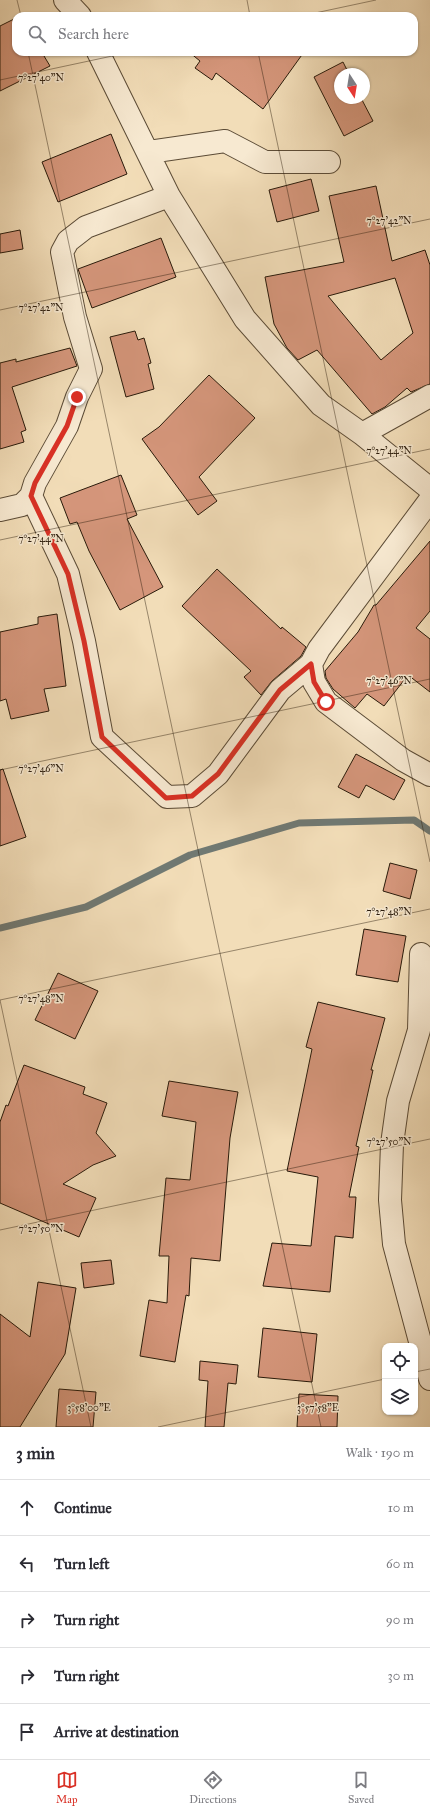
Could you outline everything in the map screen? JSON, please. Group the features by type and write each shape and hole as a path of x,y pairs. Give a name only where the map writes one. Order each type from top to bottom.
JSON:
{"street":[{"path":"100,56 149,152 169,196 245,319 321,405 362,434 430,489"},
{"path":"149,152 224,141 265,162 329,162"},
{"path":"0,510 22,505 31,496 35,483 67,426 77,397 92,369 75,317 62,252 68,241 86,227 169,196"},
{"path":"362,434 430,396"},
{"path":"31,496 68,574 84,641 102,737 166,798 192,796 218,774 280,690 311,664 318,649 430,500"},
{"path":"311,664 314,682 326,702 403,760 430,775"},
{"path":"421,954 419,1030 398,1101 392,1144 390,1200 394,1244 430,1378"}],"building":[{"path":"12,20 12,56 44,56 50,66 0,91 0,26"},
{"path":"194,56 301,56 263,109 216,73 212,80 195,68 200,61"},
{"path":"343,62 346,68 334,68 334,104 364,104 373,121 344,136 314,77"},
{"path":"111,134 127,174 58,202 42,162"},
{"path":"311,179 319,211 277,222 269,190"},
{"path":"376,186 392,261 425,250 430,265 430,384 411,392 407,388 385,407 372,414 317,350 298,360 287,348 274,324 265,277 344,262 329,196","holes":["395,278 413,333 381,360 328,296"]},
{"path":"20,230 23,249 0,253 0,234"},
{"path":"161,238 176,277 92,308 78,269"},
{"path":"135,331 138,340 144,338 151,363 148,364 154,389 126,397 110,337"},
{"path":"70,348 77,366 12,387 26,430 21,432 24,442 0,449 0,363 16,359 16,362"},
{"path":"209,375 255,418 199,477 217,501 198,515 142,439 159,427"},
{"path":"121,475 137,515 127,519 163,587 120,610 89,551 77,522 70,524 60,498"},
{"path":"430,541 430,611 416,628 430,639 430,692 408,675 384,706 367,694 355,708 333,689 326,678 325,671 358,632 374,605 376,605"},
{"path":"217,569 281,629 282,627 306,647 301,656 272,681 261,695 244,677 251,671 182,606"},
{"path":"57,614 66,686 44,689 49,711 11,719 6,699 0,701 0,632 38,624 38,617"},
{"path":"356,754 405,780 394,800 366,785 359,798 338,787"},
{"path":"3,769 26,837 0,846 0,770"},
{"path":"390,863 417,870 410,899 383,891"},
{"path":"364,929 406,936 398,982 356,975"},
{"path":"58,973 98,991 75,1039 35,1020"},
{"path":"318,1002 385,1018 371,1070 373,1070 356,1146 359,1147 349,1197 356,1197 353,1238 335,1236 330,1292 263,1286 272,1243 311,1246 318,1177 287,1171 312,1049 306,1047"},
{"path":"24,1065 85,1087 83,1094 107,1103 96,1133 116,1156 93,1165 63,1184 96,1198 79,1237 0,1203 0,1122"},
{"path":"169,1081 238,1092 230,1138 220,1261 191,1258 189,1296 186,1295 175,1362 140,1356 149,1300 167,1303 169,1256 159,1256 166,1178 190,1180 196,1122 162,1116"},
{"path":"111,1260 114,1284 84,1288 81,1263"},
{"path":"38,1282 76,1288 65,1354 20,1427 0,1427 0,1314 30,1337"},
{"path":"263,1328 317,1334 312,1382 258,1377"},
{"path":"200,1361 238,1365 236,1384 228,1383 224,1427 205,1427 208,1381 199,1380"},
{"path":"59,1389 96,1392 93,1427 56,1427"},
{"path":"299,1394 338,1396 337,1427 297,1427"}],"waterway":[{"path":"0,928 86,907 190,855 299,823 414,820 430,831"}],"route":[{"path":"77,397 67,426 35,483 31,496 68,574 84,641 102,737 166,798 192,796 218,774 280,690 311,664 314,682 326,702"}]}
